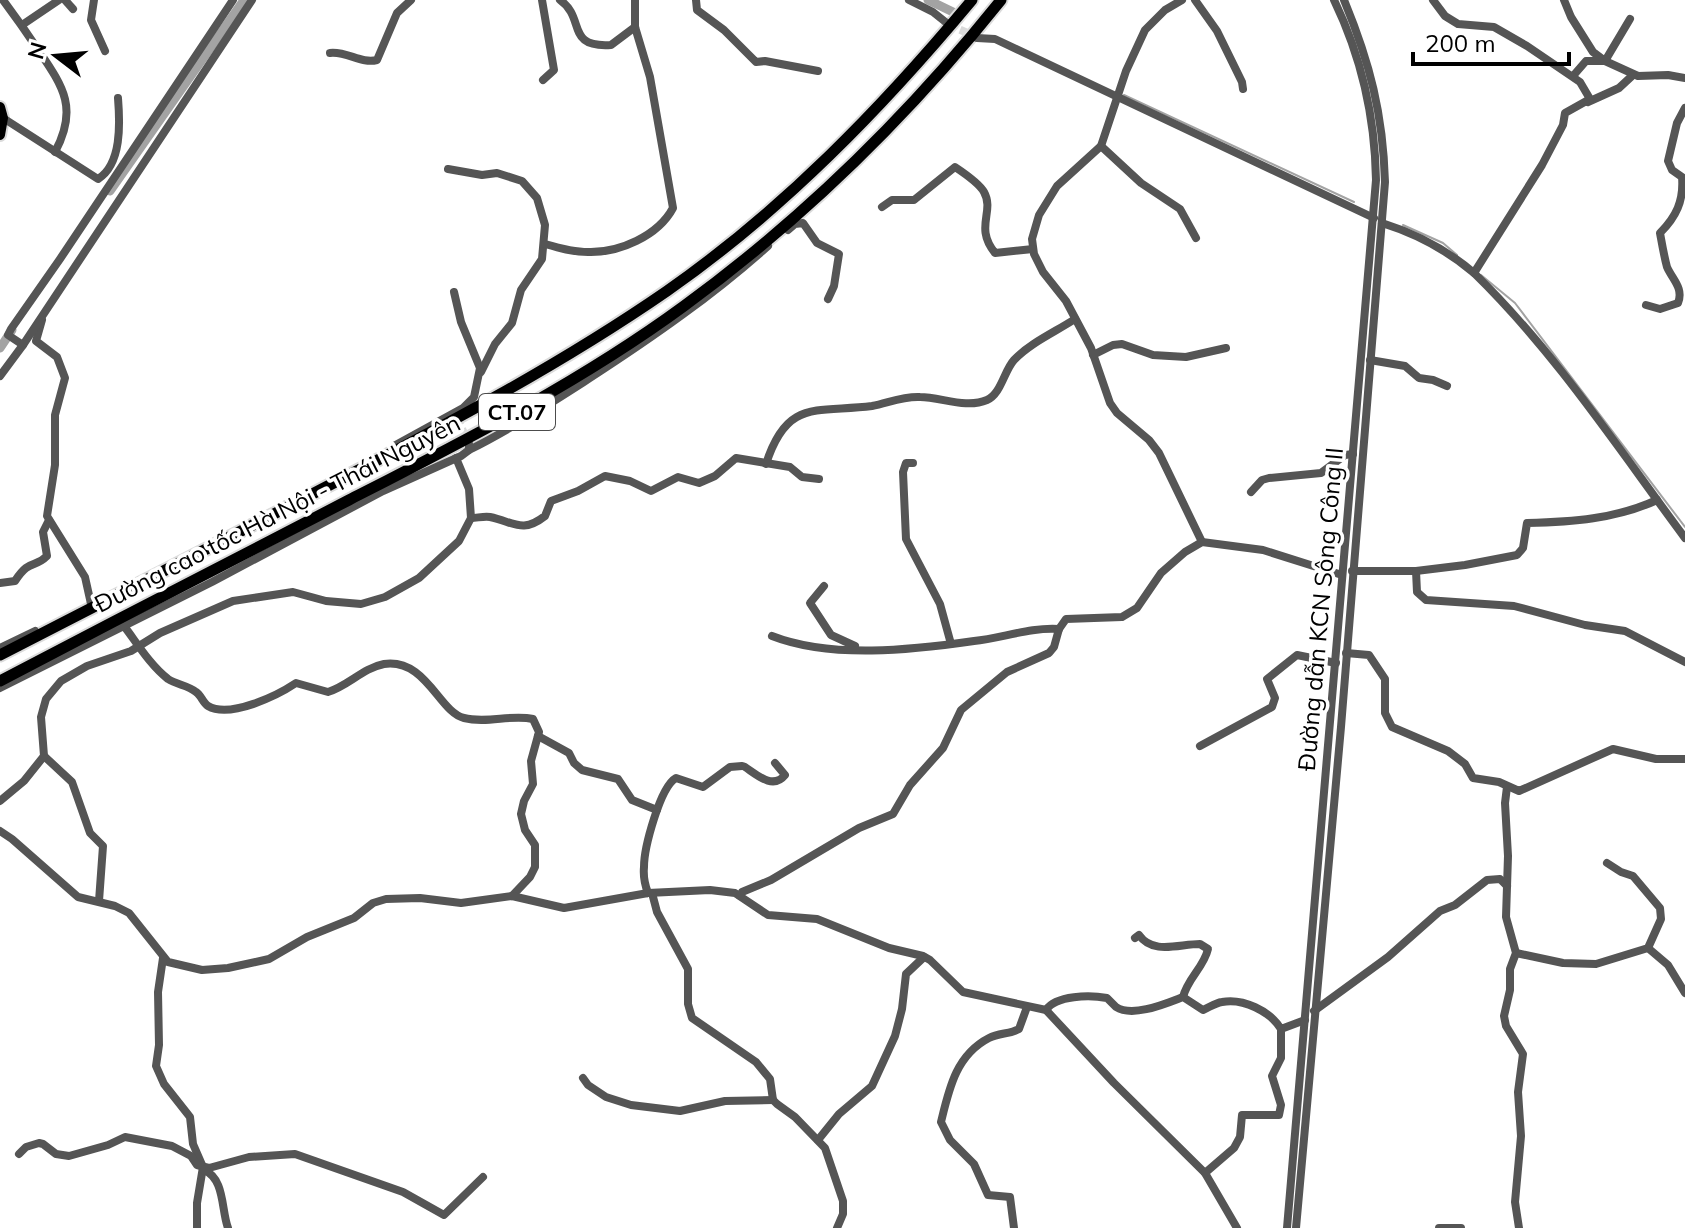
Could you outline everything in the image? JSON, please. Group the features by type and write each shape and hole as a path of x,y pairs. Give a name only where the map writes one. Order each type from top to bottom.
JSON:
{"highway":[{"name":"Đường cao tốc Hà Nội - Thái Nguyên","path":"0,655 493,400 574,352 668,290 784,197 871,116 923,59 969,0"},
{"name":"Đường cao tốc Hà Nội - Thái Nguyên","path":"0,681 501,421 586,371 682,308 799,214 887,132 1003,0"}],"main road":[{"path":"0,135 1,112"}],"street":[{"path":"3,0 53,70 65,96 68,120 55,152"},
{"path":"22,25 59,0"},
{"path":"65,0 73,9"},
{"path":"94,0 91,20 105,51"},
{"path":"22,344 10,336 11,329 233,0"},
{"path":"0,376 252,0"},
{"path":"330,53 342,52 369,62 377,60 397,13 411,0"},
{"path":"542,0 554,70 543,80"},
{"path":"560,0 568,6 584,42 611,45 635,27"},
{"path":"545,244 589,252 610,249 657,230 673,208 649,71 635,27 635,0"},
{"path":"696,0 697,10 725,31 752,60 818,71"},
{"path":"909,0 948,24"},
{"path":"1182,0 1165,10 1145,30 1120,85 1101,146 1057,186 1035,224 1032,239 1043,272 1066,301 1093,355 1110,403 1117,413 1149,440 1163,459 1202,542"},
{"path":"1195,0 1217,31 1243,89"},
{"name":"Đường dẫn KCN Sông Công II","path":"1334,0 1372,94"},
{"name":"Đường dẫn KCN Sông Công II","path":"1287,1228 1305,1020 1317,946 1346,653 1352,571 1353,454 1384,148 1360,38 1344,0"},
{"path":"1433,0 1451,21 1494,27 1573,76 1585,87 1588,102"},
{"path":"1564,0 1593,52 1605,61 1633,75 1685,78"},
{"path":"1605,61 1630,19"},
{"path":"977,38 995,39 1378,220 1417,235 1477,270 1533,337 1685,538"},
{"path":"1573,76 1586,61 1605,61"},
{"path":"1477,270 1554,143 1565,113 1619,88 1633,75"},
{"path":"1,112 94,178 101,178 114,156 119,135 118,98"},
{"path":"1646,305 1664,308 1678,303 1681,297 1675,277 1668,271 1660,233 1671,223 1682,201 1682,177 1672,170 1668,161 1677,123 1685,108"},
{"path":"1101,146 1141,183 1180,209 1196,238"},
{"path":"882,207 892,200 914,200 955,167 983,190 987,206 984,230 988,244 995,253 1033,249"},
{"path":"0,648 455,415 472,401 480,372 495,344 512,323 518,297 542,259 545,225 541,207 528,185 502,174 482,175 448,169"},
{"name":"Đường dẫn KCN Sông Công II","path":"1296,1228 1314,1011 1342,575 1370,360 1378,220"},
{"path":"0,688 383,491 456,458 469,447 554,401 669,326 736,275 795,224 803,223 817,243 839,254 834,286 828,299"},
{"path":"454,292 461,322 480,372"},
{"path":"43,313 36,341 57,357 65,378 55,415 55,465 46,510 49,520 85,577 91,604"},
{"path":"766,464 777,437 791,422 809,410 870,406 912,397 961,403 987,400 994,395 1012,362 1075,319"},
{"path":"1093,355 1122,344 1141,353 1176,356 1226,348"},
{"path":"1370,360 1405,366 1419,378 1447,386"},
{"path":"1251,492 1262,480 1323,472 1345,455 1353,454"},
{"path":"0,801 24,781 44,756 42,711 54,688 87,666 140,647 160,633 213,609 249,598 293,592 352,604 385,597 419,578 454,546 471,518 469,489 456,458"},
{"path":"471,518 490,517 508,524 527,526 545,516 551,501 605,476 630,481 651,491 678,477 699,483 715,476 736,458 790,467 802,477 819,479"},
{"path":"913,463 906,463 902,478 906,539 940,604 951,644"},
{"path":"1352,571 1416,571 1517,555 1523,548 1527,523 1603,517 1632,511 1657,500"},
{"path":"0,583 15,581 25,566 44,560 47,556 43,532 49,520"},
{"path":"740,896 742,892 771,880 859,828 893,814 910,785 943,748 961,710 1007,672 1049,653 1059,629 1070,617 1122,617 1130,613 1161,573 1202,542 1263,550 1342,575"},
{"path":"1416,571 1417,592 1426,600 1514,606 1585,625 1625,631 1685,662"},
{"path":"824,586 810,603 819,619 834,638 864,649"},
{"path":"124,626 167,678 197,692 207,705 216,708 250,705 274,697 296,683 328,692 373,668 389,664 403,667 424,678 451,711 462,718 528,718 536,721 538,736 531,761 533,784 521,814 525,830 535,845 535,872 512,896"},
{"path":"772,636 808,647 903,650 1041,629 1059,629"},
{"path":"1346,653 1369,655 1383,675 1385,713 1392,727 1457,757 1473,778 1499,782 1519,791 1613,749 1656,759 1685,759"},
{"path":"1200,746 1272,707 1275,698 1267,679 1297,655 1336,663"},
{"path":"538,736 569,753 582,770 618,779 632,800 657,810"},
{"path":"44,756 70,778 90,833 103,846 99,901"},
{"path":"775,763 785,775 781,780 766,780 744,767 730,767 703,787 681,778 672,779 665,787 657,810 644,859 644,880 657,912 688,969 688,1004 692,1018 746,1054 764,1070 770,1079 773,1100 818,1140 828,1157 843,1201 843,1214 837,1228"},
{"path":"1507,787 1506,917 1516,953 1510,969 1510,990 1504,1016 1506,1026 1523,1054 1518,1092 1521,1136 1515,1202 1519,1228"},
{"path":"0,831 19,844 80,899 99,901 129,913 163,958 180,966 202,970 269,959 307,937 352,919 381,900 420,898 461,903 512,896 564,908 650,893 710,890 732,892 768,915 817,919 889,948 924,957 963,992 1046,1010 1205,1173 1237,1228"},
{"path":"1516,953 1580,965 1606,963 1648,948 1661,919 1660,908 1633,876 1607,863"},
{"path":"1314,1011 1388,957 1425,921 1455,905 1487,880 1500,879 1507,886"},
{"path":"1046,1010 1055,1001 1096,996 1107,998 1122,1009 1131,1010 1166,1004 1183,997 1208,949 1200,944 1154,947 1139,935 1135,938"},
{"path":"1648,948 1668,965 1685,993"},
{"path":"818,1140 839,1114 872,1086 895,1036 906,974 924,957"},
{"path":"163,958 158,992 159,1045 156,1066 164,1084 190,1117 193,1144 204,1169 197,1203 197,1228"},
{"path":"1183,997 1203,1010 1226,1001 1253,1006 1281,1029 1281,1058 1272,1076 1281,1105 1279,1115 1242,1115 1240,1137 1234,1148 1205,1173"},
{"path":"1014,1228 1010,1197 988,1195 974,1164 950,1140 941,1122 954,1074 971,1052 990,1037 1019,1029 1027,1007"},
{"path":"1281,1029 1305,1020"},
{"path":"583,1078 606,1097 631,1105 680,1111 725,1101 773,1100"},
{"path":"19,1154 26,1147 39,1143 56,1154 69,1156 132,1137 179,1148 216,1177 228,1228"},
{"path":"204,1169 242,1158 295,1154 403,1192 444,1215 483,1177"},
{"path":"1439,1228 1461,1228"}],"waterway":[{"path":"110,191 244,0"},
{"path":"928,0 953,12"},
{"path":"1124,95 1354,202"},
{"path":"1403,225 1443,243 1457,255"},
{"path":"1481,275 1515,303 1685,527"},
{"path":"0,348 12,330"}],"tunnel":[{"path":"949,25 977,37"},
{"path":"457,418 469,444"}]}
